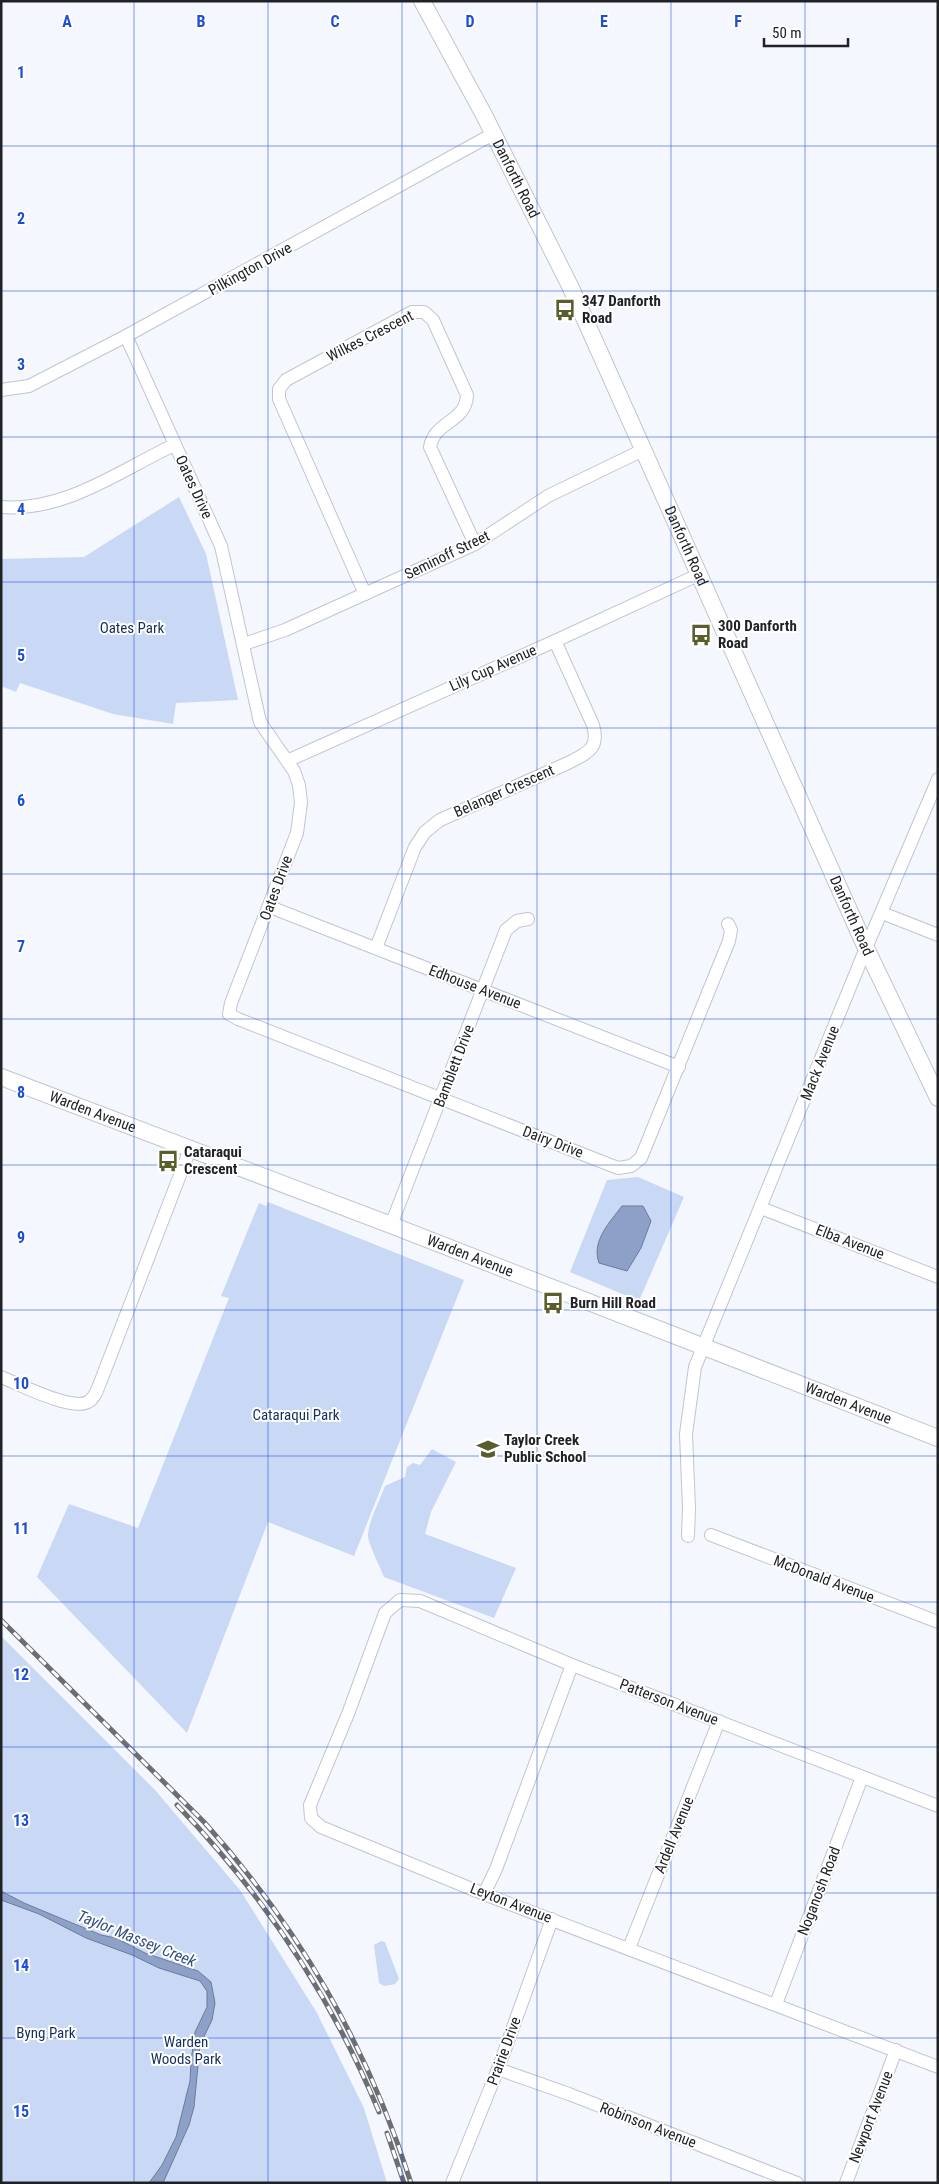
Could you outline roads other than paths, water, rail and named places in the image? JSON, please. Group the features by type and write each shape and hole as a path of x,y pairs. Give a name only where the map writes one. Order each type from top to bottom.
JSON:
{"main road":[{"name":"Danforth Road","path":"422,1 494,134 570,286 866,948 938,1098"},
{"name":"Warden Avenue","path":"1,1076 391,1225 938,1438"}],"street":[{"name":"Pilkington Drive","path":"1,390 29,386 126,336 494,134"},
{"name":"Wilkes Crescent","path":"365,594 279,400 279,389 286,380 412,312 424,312 433,320 467,395 467,406 461,413 439,429 432,438 430,447 475,544"},
{"name":"Oates Drive","path":"126,336 221,546 260,722 287,760 299,785 301,802 297,833 232,1003 230,1014"},
{"path":"1,507 14,508 48,503 81,493 174,445"},
{"name":"Seminoff Street","path":"244,644 285,630 475,544 548,496 643,450"},
{"name":"Lily Cup Avenue","path":"287,760 555,641 698,574"},
{"name":"Belanger Crescent","path":"376,948 415,847 426,832 440,820 568,763 584,754 594,745 596,736 593,725 555,641"},
{"name":"Mack Avenue","path":"704,1347 866,948 938,779"},
{"name":"Edhouse Avenue","path":"270,907 679,1067"},
{"path":"882,913 938,935"},
{"name":"Bamblett Drive","path":"391,1225 442,1099 506,930 517,921 528,919"},
{"name":"Dairy Drive","path":"230,1014 238,1019 618,1168 631,1166 641,1158 679,1067 729,942 731,930 728,924"},
{"path":"1,1377 69,1404 82,1404 92,1399 148,1265 190,1149"},
{"name":"Elba Avenue","path":"761,1208 938,1277"},
{"path":"688,1536 689,1508 686,1434 695,1367 704,1347"},
{"name":"McDonald Avenue","path":"712,1535 938,1622"},
{"name":"Patterson Avenue","path":"400,1600 420,1601 572,1665 938,1806"},
{"name":"Leyton Avenue","path":"400,1600 385,1613 348,1714 310,1804 311,1818 321,1827 484,1894 776,2004 938,2068"},
{"path":"484,1894 496,1869 572,1665"},
{"name":"Ardell Avenue","path":"629,1948 719,1721"},
{"name":"Noganosh Road","path":"776,2004 862,1777"},
{"name":"Prairie Drive","path":"452,2183 498,2069 552,1919"},
{"name":"Newport Avenue","path":"846,2183 896,2050"},
{"name":"Robinson Avenue","path":"498,2069 569,2094 797,2183"}],"railway":[{"path":"1,1620 204,1822 271,1904 327,1991 351,2036 374,2083 411,2183"},
{"path":"177,1805 239,1875 293,1949 339,2028 379,2112"},
{"path":"387,2133 404,2183"}],"place":[{"name":"347 Danforth Road","path":"565,310"},
{"name":"300 Danforth Road","path":"701,635"},
{"name":"Cataraqui Crescent","path":"168,1161"},
{"name":"Burn Hill Road","path":"553,1303"},
{"name":"Taylor Creek Public School","path":"488,1449"}],"park label":[{"name":"Oates Park","path":"132,628"},
{"name":"Cataraqui Park","path":"296,1415"},
{"name":"Byng Park","path":"46,2033"},
{"name":"Warden Woods Park","path":"186,2050"}],"water label":[{"name":"Taylor Massey Creek","path":"137,1938"}]}
